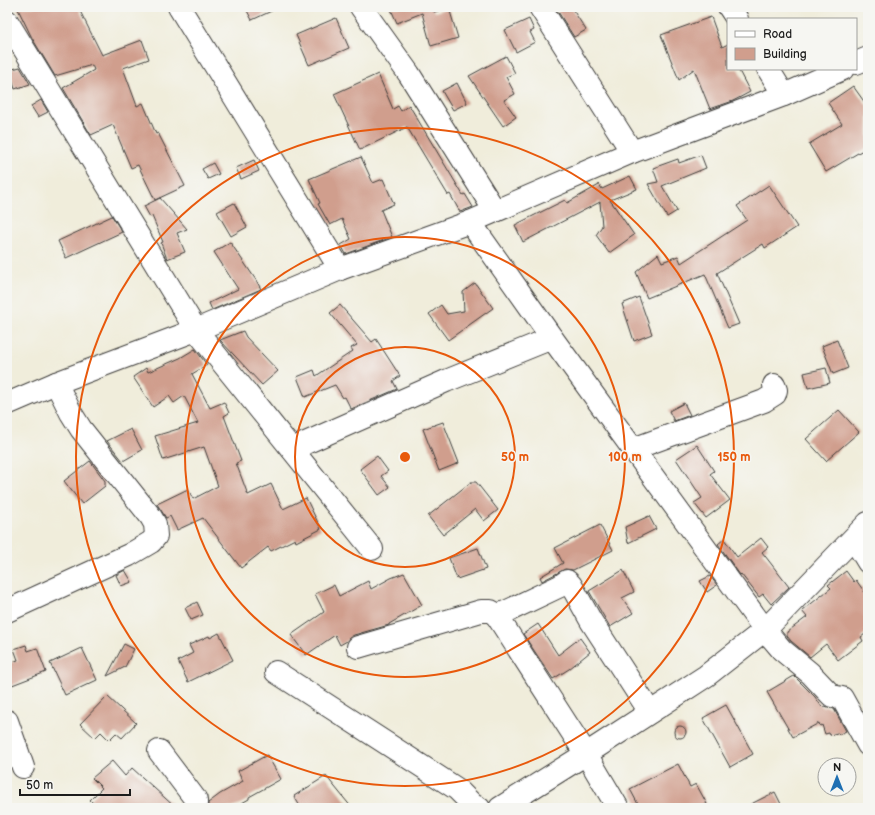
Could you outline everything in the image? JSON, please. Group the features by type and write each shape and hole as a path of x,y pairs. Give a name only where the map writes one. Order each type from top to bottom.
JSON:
{"street":[{"path":"180,7 340,269"},
{"path":"361,7 409,74 495,211"},
{"path":"540,7 632,152"},
{"path":"729,7 736,18"},
{"path":"7,21 196,330 372,549"},
{"path":"857,63 868,58"},
{"path":"769,70 784,95"},
{"path":"7,404 56,383 196,330 340,269 470,222 632,152 784,95 841,70"},
{"path":"470,222 552,338 765,630 782,650 810,673 832,696 842,698 868,745"},
{"path":"292,449 446,381 552,338"},
{"path":"7,611 129,555 151,542 156,536 157,531 151,517 81,429 56,383"},
{"path":"633,449 764,402 775,394 776,390 774,385"},
{"path":"500,808 706,676 765,630 868,523"},
{"path":"854,539 868,562"},
{"path":"496,616 560,586 567,581 571,585 591,621 650,712"},
{"path":"358,647 481,611 491,611 496,616 586,754 618,808"},
{"path":"276,672 457,789 473,806 479,808"},
{"path":"7,721 23,767"},
{"path":"159,751 196,800 195,808"}],"building":[{"path":"17,7 78,7 102,55 142,40 149,59 123,68 137,106 143,103 156,134 158,133 185,186 155,200 138,165 131,168 113,125 91,135 63,88 94,70 92,65 55,76 32,38"},
{"path":"245,7 280,7 252,20"},
{"path":"390,7 435,7 433,8 434,12 449,8 458,38 431,46 422,13 397,23"},
{"path":"555,7 571,7 586,30 574,37"},
{"path":"711,17 722,47 727,44 727,70 739,70 750,92 733,101 710,109 694,69 679,80 661,35"},
{"path":"336,18 349,48 309,65 296,35"},
{"path":"529,19 534,30 530,32 535,42 516,52 505,30"},
{"path":"506,56 515,73 506,77 515,94 504,100 516,117 503,126 469,76"},
{"path":"20,67 30,84 15,89 9,70"},
{"path":"378,74 393,109 398,106 401,111 409,105 463,195 465,194 473,207 460,212 407,127 360,150 334,94"},
{"path":"457,83 467,103 453,110 442,91"},
{"path":"853,86 868,107 868,147 826,172 809,144 842,124 828,103"},
{"path":"41,100 48,112 38,117 31,106"},
{"path":"701,155 706,168 662,186 677,211 667,217 648,184 658,182 653,168 678,159 679,163"},
{"path":"361,157 373,183 383,179 394,204 381,210 392,237 346,254 341,245 351,239 342,219 330,225 318,204 320,203 309,179"},
{"path":"254,160 259,171 241,179 236,168"},
{"path":"213,163 219,174 208,179 202,169"},
{"path":"630,176 637,189 610,200 634,235 609,253 596,235 602,226 600,202 523,242 515,225 565,200 567,203 599,184 602,189"},
{"path":"769,185 797,227 765,248 763,244 717,273 739,324 728,328 705,274 647,298 636,272 658,254 662,262 678,256 681,263 747,220 737,206"},
{"path":"160,198 187,229 177,233 185,252 167,259 161,243 163,242 152,216 150,217 144,206"},
{"path":"234,203 247,227 231,236 217,212"},
{"path":"112,216 122,232 66,258 58,241"},
{"path":"230,242 261,289 212,310 209,303 238,289 214,252"},
{"path":"475,283 493,308 448,340 429,314 441,305 447,314 464,311 463,292"},
{"path":"639,297 652,334 634,341 622,304"},
{"path":"340,305 372,342 376,339 400,376 393,381 397,389 351,409 345,397 343,398 335,385 305,397 297,377 314,370 316,376 353,351 351,348 357,345 330,313"},
{"path":"243,331 246,337 278,371 262,385 220,340"},
{"path":"837,340 848,368 833,374 822,346"},
{"path":"195,349 207,365 192,374 210,408 224,402 229,413 224,416 241,461 236,463 248,495 271,484 283,509 306,498 321,529 296,542 295,539 271,551 268,547 241,568 203,518 177,530 170,516 166,518 157,504 188,489 193,499 218,486 204,447 163,460 155,436 198,423 184,396 174,403 169,396 153,407 133,377 146,368 148,372 180,358"},
{"path":"826,368 830,383 808,388 804,373"},
{"path":"684,403 690,415 674,421 669,411"},
{"path":"839,410 859,432 826,461 806,439"},
{"path":"443,422 459,463 439,471 423,429"},
{"path":"131,429 142,450 123,461 107,441"},
{"path":"697,445 714,471 710,474 730,500 706,518 694,503 702,498 676,459"},
{"path":"377,456 388,471 381,476 390,487 379,495 360,469"},
{"path":"90,461 105,481 105,486 82,504 64,481"},
{"path":"471,482 476,482 498,510 484,521 475,509 443,535 428,516"},
{"path":"649,516 656,529 628,543 625,527"},
{"path":"600,525 613,550 573,570 565,569 542,581 540,577 563,563 555,548"},
{"path":"761,538 768,547 762,552 789,587 771,604 763,594 759,597 741,574 740,575 718,544 724,539 737,557"},
{"path":"478,548 486,569 457,579 449,558"},
{"path":"125,570 132,582 121,586 116,575"},
{"path":"623,570 634,592 622,598 633,613 610,627 589,591"},
{"path":"846,571 854,582 856,580 868,597 868,632 861,637 863,641 838,660 826,644 810,657 791,641 787,636 787,632 807,617 802,611 831,588 828,585"},
{"path":"404,573 422,605 389,625 354,635 340,645 335,635 306,655 291,635 324,612 315,594 334,585 339,596 368,581 371,589"},
{"path":"710,576 717,585 707,592 700,581"},
{"path":"197,602 203,615 191,620 185,608"},
{"path":"538,624 558,655 580,638 590,652 569,669 553,679 523,634"},
{"path":"219,633 233,660 188,682 178,661 193,653 189,645 209,636 210,638"},
{"path":"124,644 134,649 125,667 107,676"},
{"path":"26,645 28,651 37,648 46,672 7,687 7,664 18,660 14,649"},
{"path":"82,648 97,680 65,695 50,663"},
{"path":"794,676 815,697 822,707 825,706 834,709 846,731 840,734 825,734 822,725 820,726 819,723 793,737 767,692"},
{"path":"107,696 136,723 122,738 116,733 109,740 101,732 95,738 80,724"},
{"path":"726,705 753,754 730,767 703,718"},
{"path":"682,726 685,727 685,737 678,738 675,737 674,730 675,727"},
{"path":"267,755 281,779 233,808 208,808 208,803 220,794 243,781 238,771"},
{"path":"112,761 125,776 132,768 176,808 98,808 90,800 102,788 92,778"},
{"path":"678,764 690,787 696,784 707,804 700,808 640,808 630,789"},
{"path":"326,776 352,808 301,808 294,796"},
{"path":"775,792 783,808 743,808"}]}
